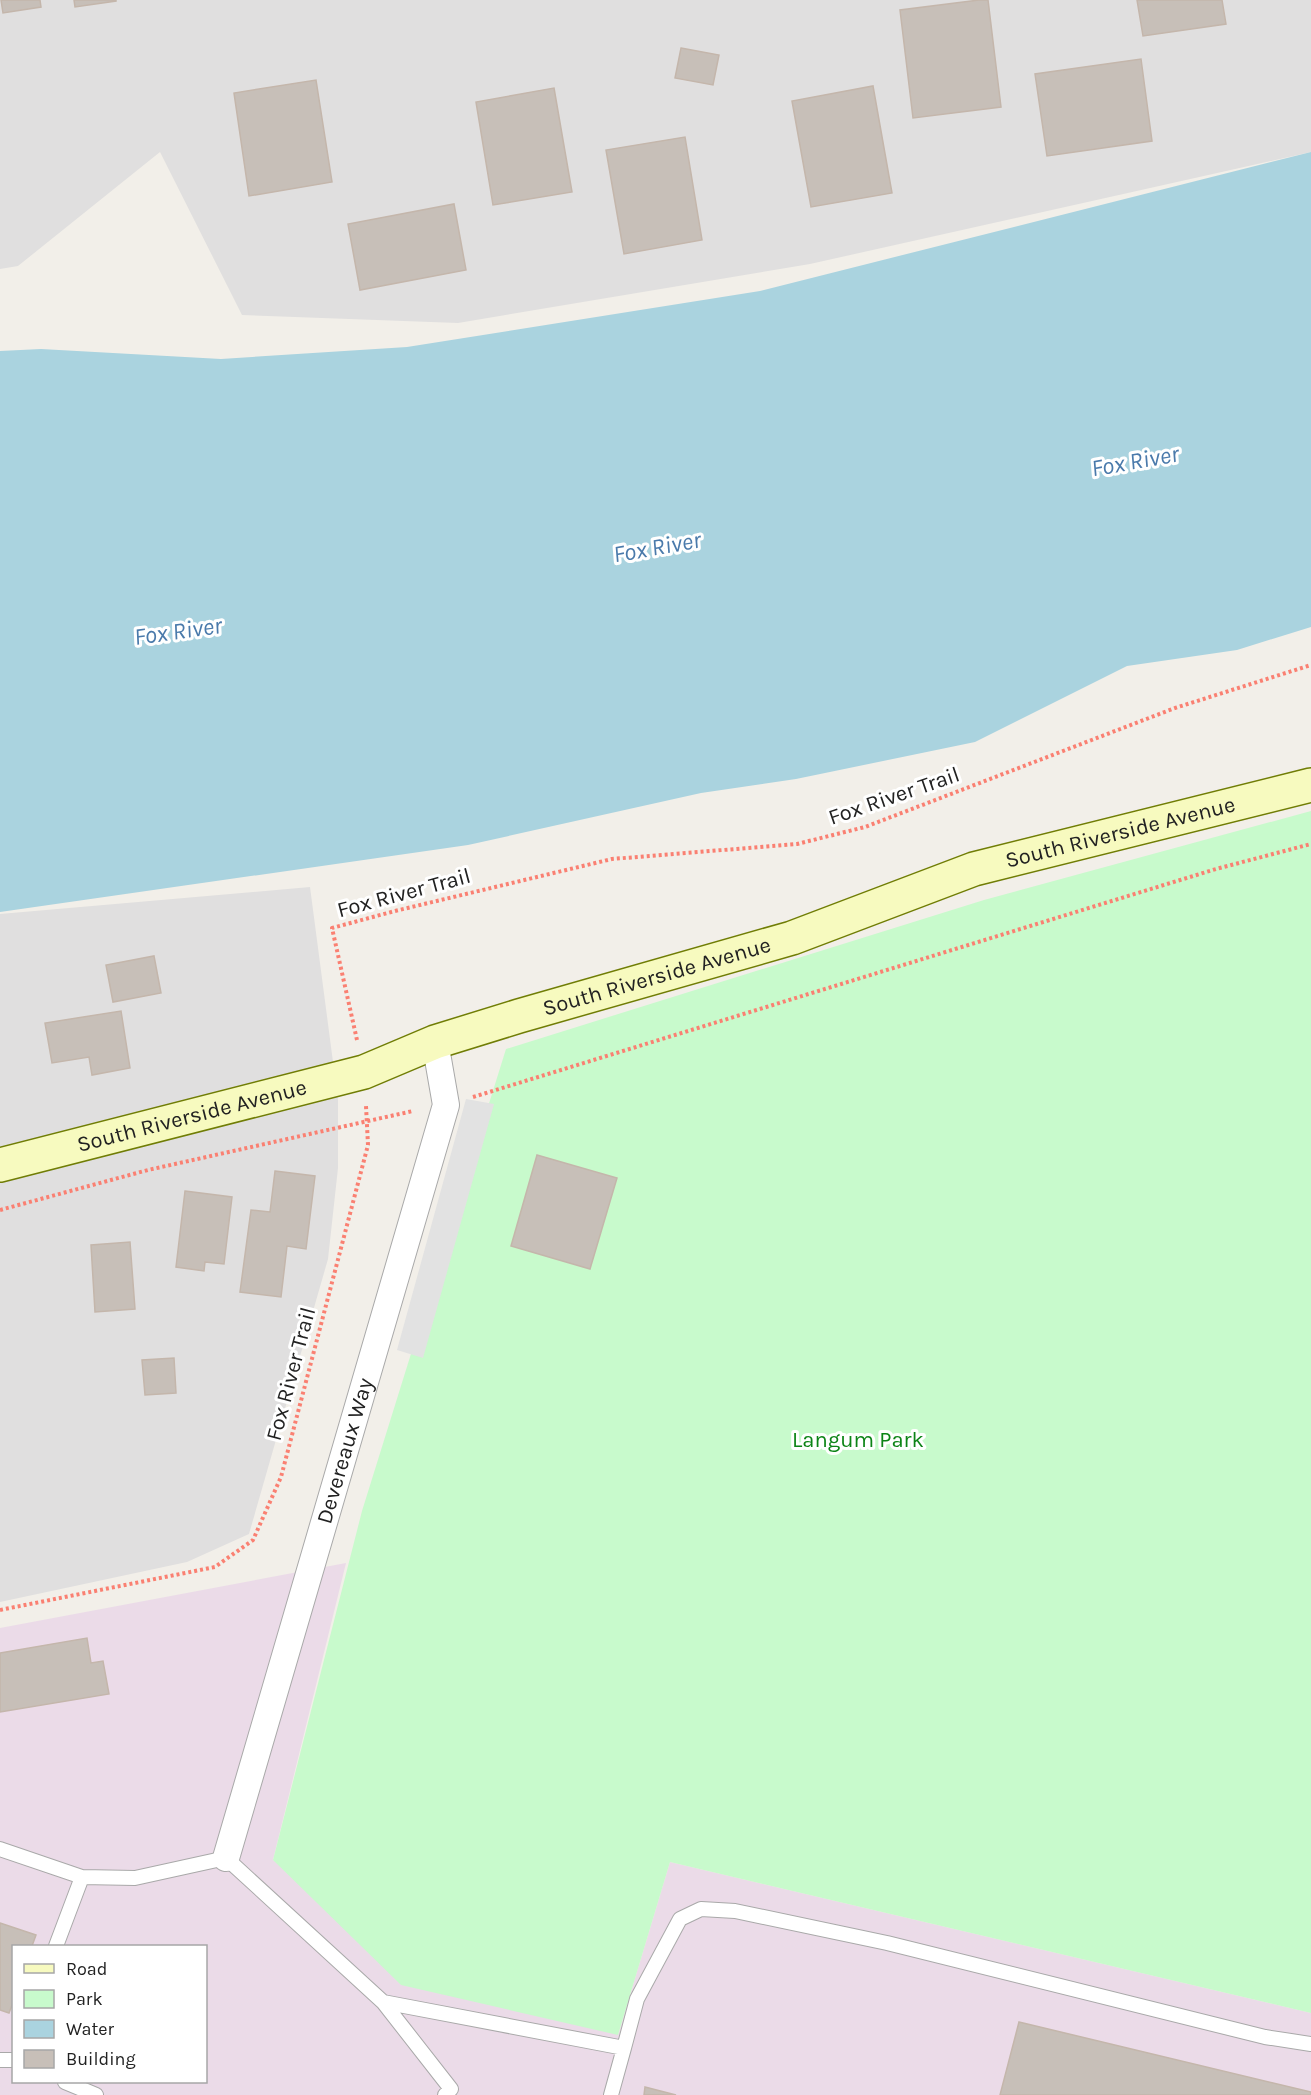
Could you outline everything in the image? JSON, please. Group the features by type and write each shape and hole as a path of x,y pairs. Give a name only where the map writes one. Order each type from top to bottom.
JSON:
{"main road":[{"name":"South Riverside Avenue","path":"0,1165 364,1072 435,1042 792,938 974,869 1311,785"}],"street":[{"name":"Devereaux Way","path":"226,1858 446,1105 435,1042"}],"lane":[{"path":"0,1849 82,1876 135,1878 226,1858 383,2002 451,2089 445,2095"},
{"path":"57,1945 82,1876"},
{"path":"611,2095 637,1999 680,1920 701,1909 735,1911 887,1943 1265,2037 1311,2044"},
{"path":"383,2002 624,2048"},
{"path":"66,2083 96,2095"}],"path":[{"name":"Fox River Trail","path":"0,1610 215,1567 254,1540 281,1477 368,1145 364,1072 332,928 395,910 612,859 796,844 866,827 1175,708 1311,665"},
{"path":"0,1210 148,1170 446,1105 1216,869 1311,844"}],"shaded area":[{"path":"0,0 1311,0 1311,152 810,264 458,323 242,315 160,152 18,266 0,269"},
{"path":"310,887 338,1100 338,1168 328,1259 249,1534 187,1562 0,1602 0,914"},
{"path":"466,1099 494,1104 423,1358 397,1350"},
{"path":"346,1563 273,1860 618,2035 670,1862 1311,2013 1311,2095 0,2095 0,1628"}],"green space":[{"name":"Langum Park","path":"1311,811 1311,2013 670,1862 618,2035 401,1985 273,1860 362,1511 506,1049 984,900"}],"water":[{"name":"Fox River","path":"1311,152 1311,627 1237,650 1127,666 975,742 796,779 701,793 468,845 0,912 0,351 41,349 221,359 407,347 760,291"}],"building":[{"path":"1,0 40,0 41,7 3,13"},
{"path":"74,0 116,0 116,1 75,7"},
{"path":"988,0 1001,107 913,118 900,10"},
{"path":"1137,0 1222,0 1226,24 1143,36"},
{"path":"681,48 719,55 713,85 675,78"},
{"path":"1141,59 1152,141 1047,156 1035,74"},
{"path":"316,80 332,182 249,196 234,93"},
{"path":"873,86 892,193 811,207 792,101"},
{"path":"554,88 572,192 493,205 476,102"},
{"path":"685,137 702,240 624,254 606,150"},
{"path":"454,204 466,270 360,290 348,224"},
{"path":"154,956 161,993 113,1002 106,965"},
{"path":"121,1011 130,1068 92,1075 89,1057 52,1063 45,1023"},
{"path":"537,1155 617,1178 590,1269 511,1246"},
{"path":"275,1171 315,1176 306,1249 287,1246 281,1297 240,1292 251,1210 270,1212"},
{"path":"185,1191 232,1197 224,1264 205,1262 204,1271 176,1267"},
{"path":"130,1242 135,1309 95,1312 91,1245"},
{"path":"174,1358 176,1393 145,1395 142,1360"},
{"path":"87,1638 91,1663 103,1661 109,1694 0,1712 0,1653"},
{"path":"0,1923 36,1935 32,1945 12,1945 12,2005 9,2013 0,2010"},
{"path":"1019,2022 1311,2092 1311,2095 1000,2095"},
{"path":"645,2087 676,2095 644,2095"}]}
